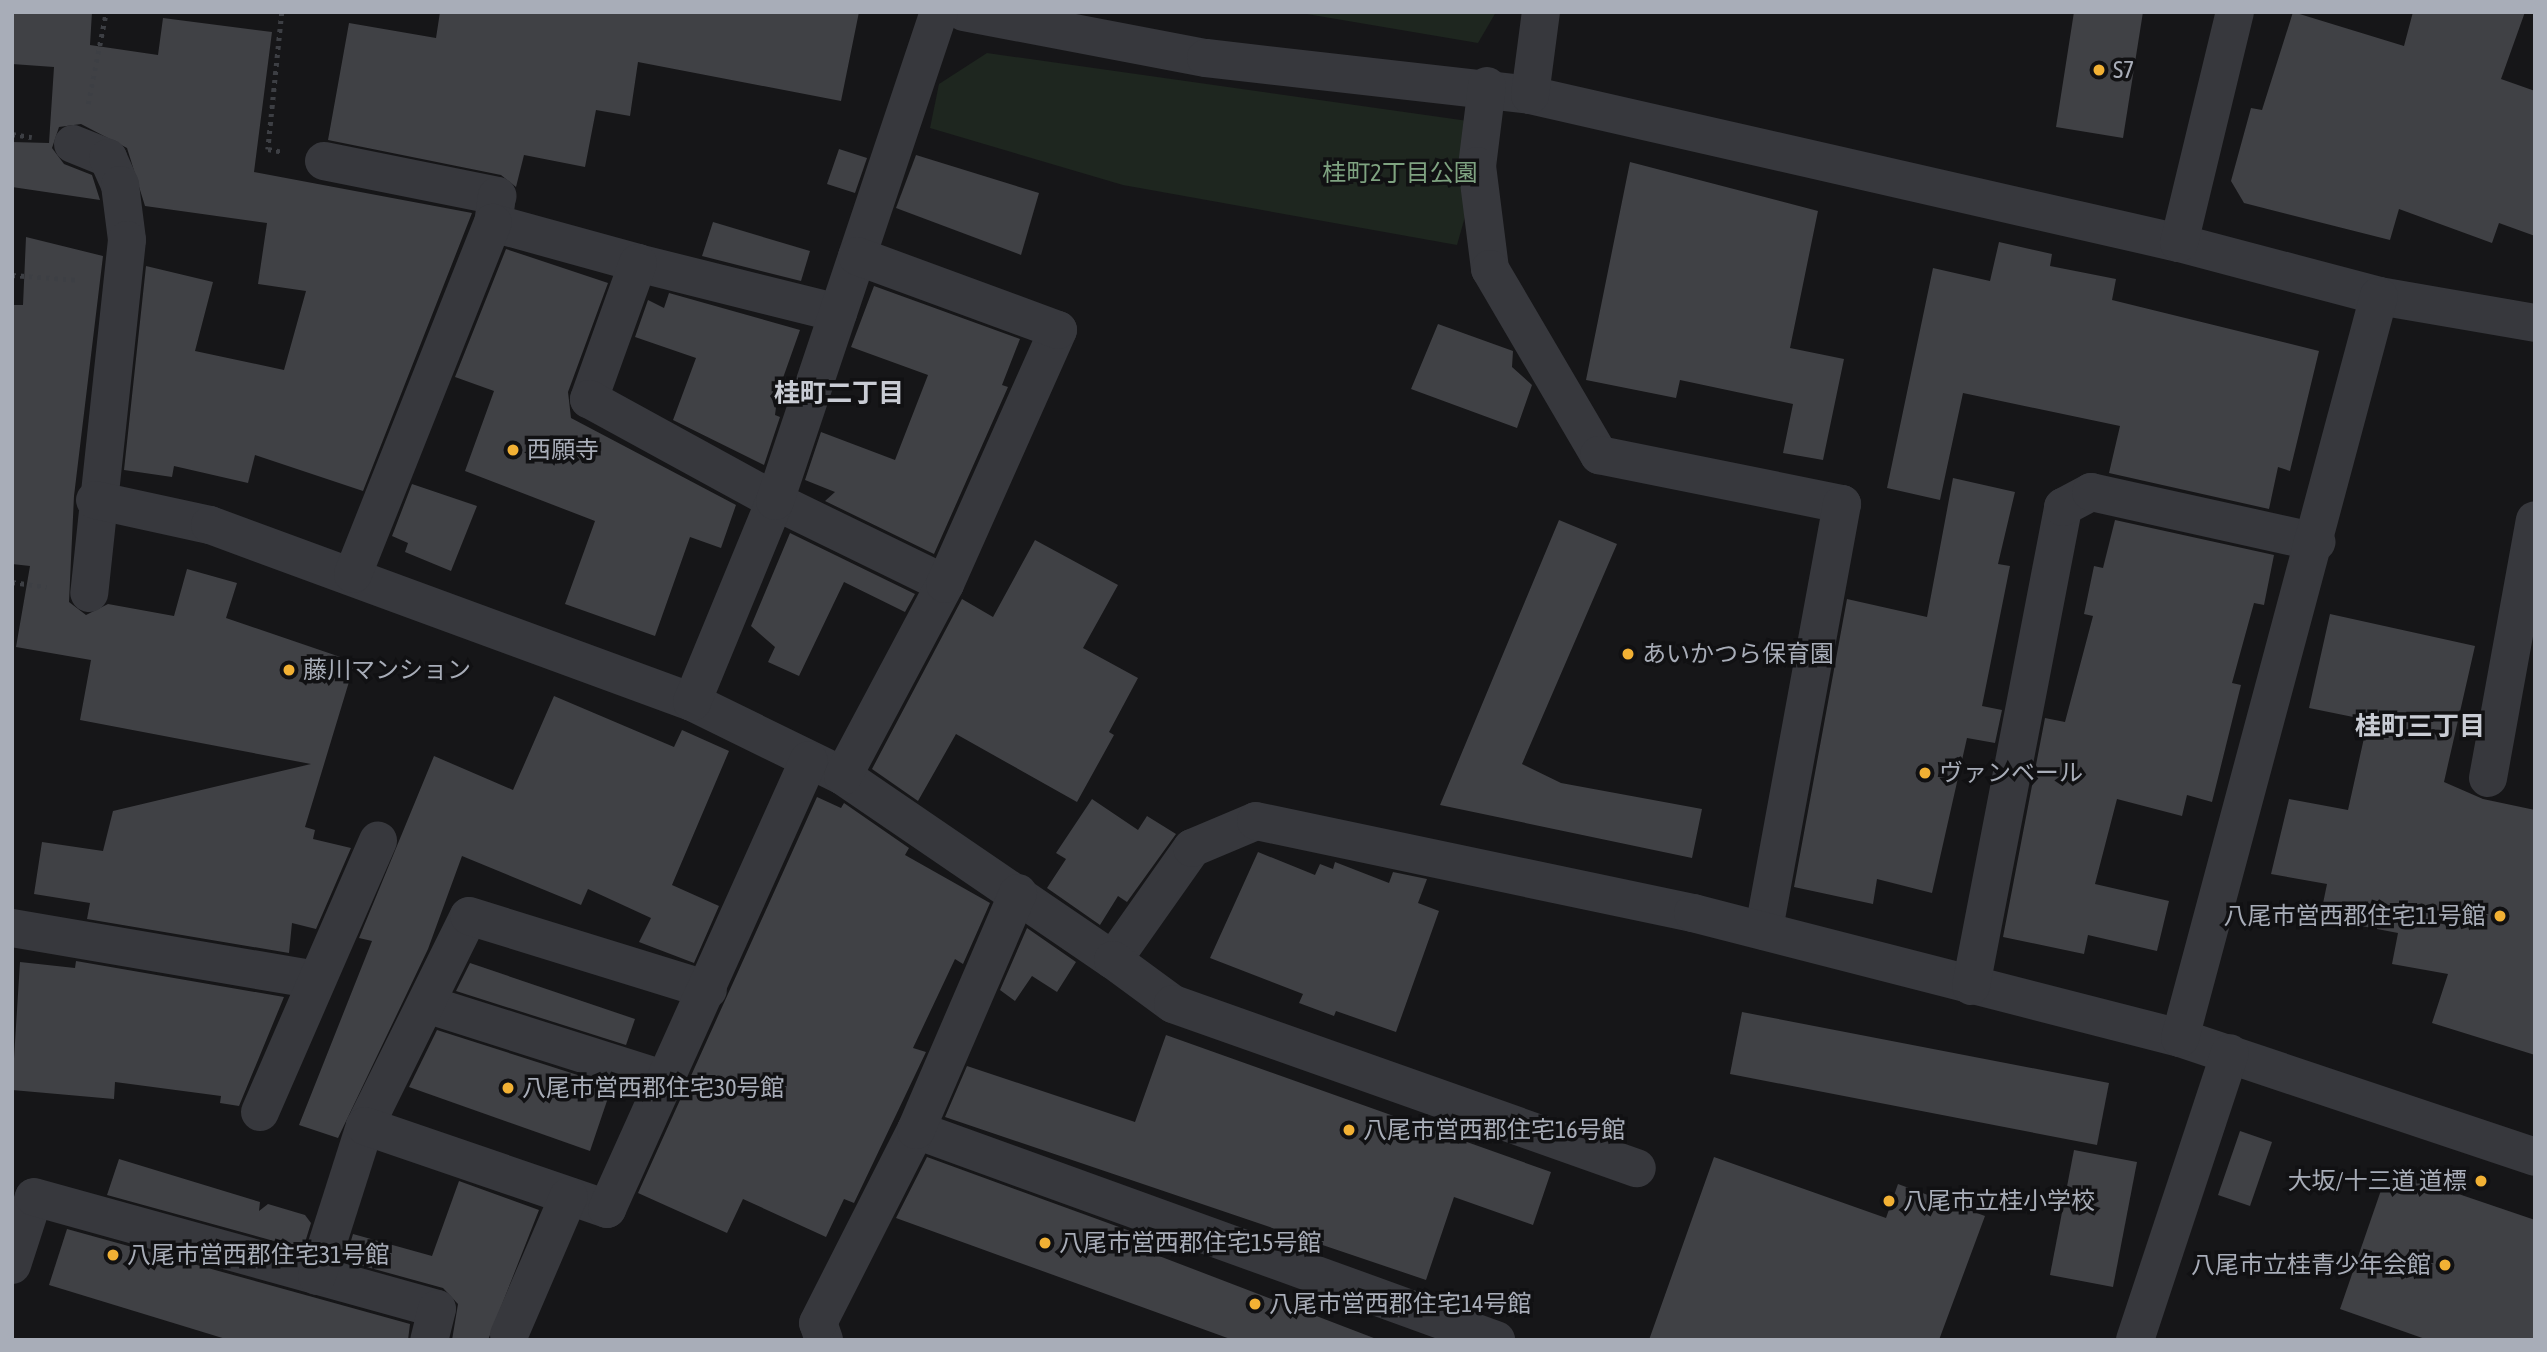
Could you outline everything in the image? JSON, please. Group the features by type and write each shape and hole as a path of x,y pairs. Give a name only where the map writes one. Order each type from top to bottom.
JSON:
{"street":[{"path":"692,702 775,501 939,12"},
{"path":"964,12 1206,58 1487,86 1530,94 2179,243 2379,296 2535,323"},
{"path":"1530,94 1541,12"},
{"path":"2179,243 2235,12"},
{"path":"1487,86 1477,166 1490,269 1599,455 1842,504 1764,931"},
{"path":"76,145 108,158 120,185 127,240 119,283 95,500 89,593"},
{"path":"324,161 497,196 493,223 354,574"},
{"path":"493,223 638,263 838,313"},
{"path":"365,1126 607,1209 708,990 826,768 945,583 1058,330 857,256"},
{"path":"638,263 589,399 775,501 945,583"},
{"path":"2180,1038 2317,542 2379,296"},
{"path":"1971,986 2063,507 2091,492 2317,542"},
{"path":"95,500 210,525 354,574 692,702 826,768 1018,893 1173,1004 1637,1168"},
{"path":"2488,778 2522,649 2535,520"},
{"path":"1112,960 1192,848 1256,821 1764,931 2180,1038 2535,1157"},
{"path":"260,1112 378,841"},
{"path":"824,1340 818,1323 916,1130 1018,893"},
{"path":"317,1276 365,1126 469,916 708,990"},
{"path":"12,929 317,980"},
{"path":"426,1004 665,1080"},
{"path":"2135,1340 2230,1054"},
{"path":"916,1130 1496,1340"},
{"path":"513,1338 569,1196"},
{"path":"12,1265 34,1197 437,1309 429,1340"}],"path":[{"path":"76,145 106,12"},
{"path":"282,12 268,149 324,161"},
{"path":"12,275 119,283"}],"green space":[{"path":"1295,12 1496,12 1478,43"},
{"name":"桂町2丁目公園","path":"987,53 1468,121 1466,213 1457,245 1123,185 930,128 939,84"}],"building":[{"path":"12,12 92,12 90,45 158,55 163,18 272,32 254,172 472,213 363,491 255,455 248,483 174,466 172,477 124,470 146,266 213,282 195,351 284,370 306,291 258,284 267,223 145,206 127,148 81,124 59,127 52,148 64,164 92,175 100,200 12,187 12,142 49,143 54,67 12,64"},
{"path":"440,12 859,12 841,101 638,62 630,116 596,110 585,167 524,155 516,187 501,175 328,140 349,23 436,38"},
{"name":"S7","path":"2074,12 2143,12 2123,138 2056,127"},
{"path":"2293,12 2404,46 2413,12 2525,12 2501,79 2535,91 2535,236 2499,223 2492,243 2399,209 2390,240 2244,203 2231,181 2251,108 2262,110"},
{"path":"839,149 867,158 855,193 827,184"},
{"path":"916,155 1039,193 1021,255 896,208"},
{"path":"1630,162 1818,211 1790,348 1844,359 1823,460 1783,453 1793,404 1680,380 1676,398 1586,380"},
{"path":"713,222 810,251 801,281 702,256"},
{"path":"26,237 103,256 74,496 69,602 86,615 108,604 174,616 187,569 237,583 226,618 355,662 305,827 315,830 313,839 351,848 316,929 292,923 289,953 87,919 90,903 34,894 42,842 103,851 113,811 311,764 80,720 91,660 16,647 30,566 12,564 12,305 23,305"},
{"path":"1999,242 2052,254 2050,266 2116,279 2112,300 2319,351 2290,471 2278,467 2269,509 2109,473 2120,426 1963,393 1940,500 1887,488 1933,268 1990,281"},
{"path":"506,249 608,283 568,392 571,418 736,505 721,548 690,537 655,636 565,604 595,521 465,471 494,391 455,377"},
{"path":"874,286 1020,339 1002,385 1008,387 934,554 825,501 835,492 805,480 821,432 895,460 928,375 851,347"},
{"path":"669,293 800,330 778,392 775,415 780,417 764,465 673,420 696,358 635,337 648,300 664,308"},
{"path":"1438,324 1513,351 1512,367 1532,385 1517,428 1411,389"},
{"path":"1953,478 2015,492 1998,564 2010,566 1982,706 2002,710 1995,743 1967,738 1932,893 1877,879 1873,904 1794,887 1847,599 1927,617"},
{"path":"412,484 477,506 451,571 405,552 408,543 392,536"},
{"path":"1559,520 1617,544 1522,764 1561,783 1702,809 1692,858 1440,805"},
{"path":"2115,520 2274,555 2264,605 2254,603 2232,683 2241,685 2212,802 2187,795 2182,816 2117,799 2095,884 2169,901 2157,951 2088,935 2084,954 2003,937 2045,718 2065,722 2093,616 2084,614 2094,566 2103,568"},
{"path":"790,533 915,594 905,612 844,582 799,676 768,662 775,647 751,626"},
{"path":"1035,540 1118,585 1083,648 1138,678 1109,732 1114,735 1077,802 956,734 918,801 872,769 962,599 993,617"},
{"path":"2330,614 2475,646 2444,782 2483,799 2535,810 2535,1055 2432,1023 2448,974 2392,964 2398,933 2320,918 2327,884 2271,874 2289,799 2348,810 2368,720 2309,708"},
{"path":"554,696 674,747 682,730 729,751 672,885 719,906 694,963 639,942 651,918 588,889 581,905 462,856 428,949 338,1138 299,1125 372,941 359,938 434,756 513,790"},
{"path":"817,797 841,808 844,803 909,848 905,855 990,903 963,964 955,959 913,1048 926,1052 854,1203 844,1199 826,1237 743,1199 727,1233 638,1193"},
{"path":"1092,799 1138,830 1147,816 1176,834 1127,902 1118,896 1100,925 1047,888 1066,859 1056,853"},
{"path":"1258,852 1315,875 1320,864 1333,869 1335,862 1389,883 1393,872 1427,879 1418,903 1439,911 1396,1032 1336,1011 1334,1016 1299,1003 1303,994 1210,958"},
{"path":"1027,928 1076,962 1057,992 1032,976 1015,1001 1000,990"},
{"path":"76,961 284,997 239,1106 220,1103 221,1096 115,1082 114,1099 12,1090 20,962 75,968"},
{"path":"470,963 635,1019 626,1045 456,991"},
{"path":"1742,1012 2109,1083 2097,1145 1730,1074"},
{"name":"八尾市営西郡住宅30号館","path":"437,1030 612,1086 590,1151 409,1087"},
{"path":"1166,1035 1551,1172 1533,1225 1454,1197 1426,1280 945,1117 967,1066 1135,1122"},
{"path":"2240,1131 2272,1142 2250,1206 2218,1195"},
{"path":"2074,1150 2137,1162 2113,1287 2050,1275"},
{"name":"八尾市営西郡住宅15号館","path":"927,1157 1130,1231 1125,1243 1379,1340 1233,1340 896,1218"},
{"path":"1714,1157 1886,1218 1898,1184 1985,1216 1939,1340 1649,1340"},
{"path":"119,1159 260,1202 259,1211 268,1204 305,1215 311,1223 303,1249 107,1195"},
{"name":"八尾市立桂青少年会館","path":"2388,1170 2535,1220 2535,1340 2428,1340 2340,1309"},
{"path":"459,1181 539,1210 488,1340 452,1340 458,1304 443,1288 345,1261 353,1234 432,1256"},
{"name":"八尾市営西郡住宅31号館","path":"67,1229 410,1324 408,1340 229,1340 49,1285"}],"place":[{"name":"S7","path":"2099,70"},
{"name":"西願寺","path":"513,450"},
{"name":"あいかつら保育園","path":"1628,654"},
{"name":"藤川マンション","path":"289,670"},
{"name":"ヴァンベール","path":"1925,773"},
{"name":"八尾市営西郡住宅11号館","path":"2500,916"},
{"name":"八尾市営西郡住宅30号館","path":"508,1088"},
{"name":"八尾市営西郡住宅16号館","path":"1349,1130"},
{"name":"大坂/十三道 道標","path":"2481,1181"},
{"name":"八尾市立桂小学校","path":"1889,1201"},
{"name":"八尾市営西郡住宅15号館","path":"1045,1243"},
{"name":"八尾市営西郡住宅31号館","path":"113,1255"},
{"name":"八尾市立桂青少年会館","path":"2445,1265"},
{"name":"八尾市営西郡住宅14号館","path":"1255,1304"}],"district":[{"name":"桂町二丁目","path":"839,394"},
{"name":"桂町三丁目","path":"2420,727"}]}
